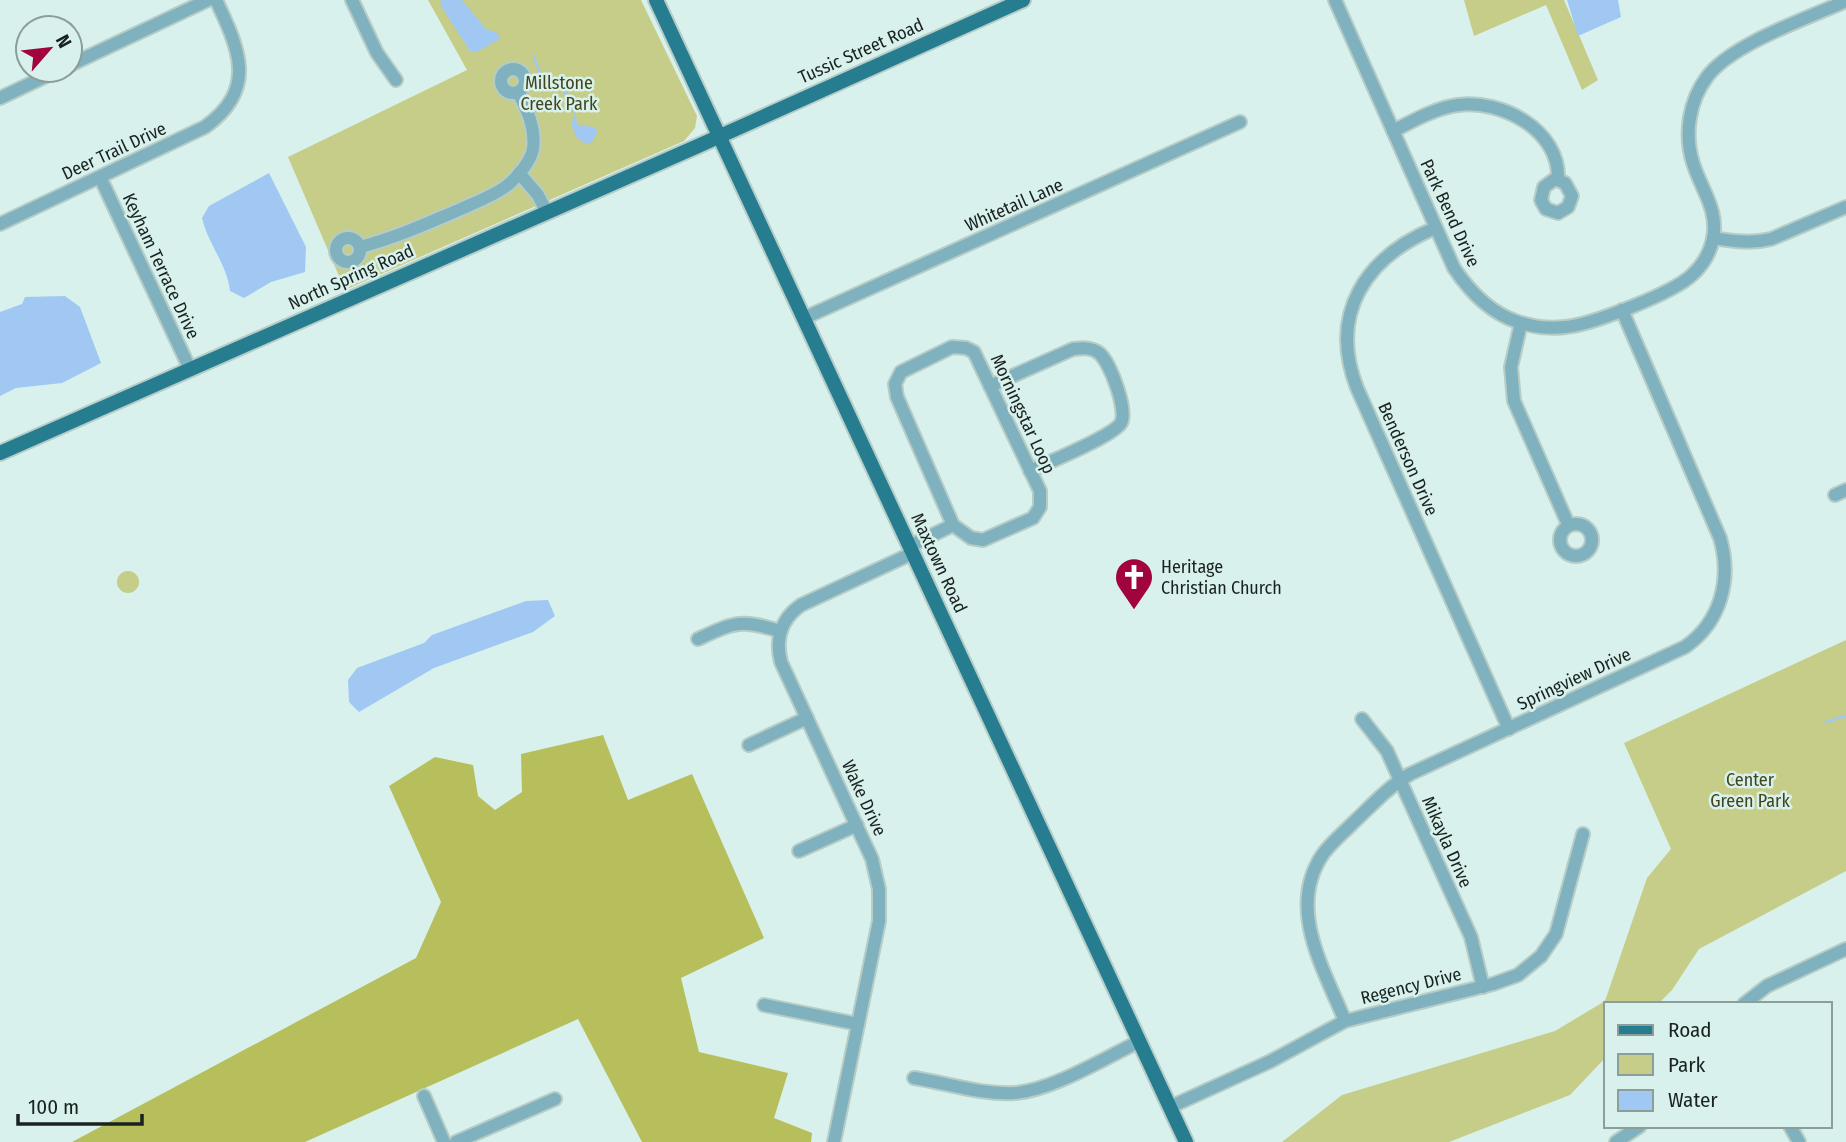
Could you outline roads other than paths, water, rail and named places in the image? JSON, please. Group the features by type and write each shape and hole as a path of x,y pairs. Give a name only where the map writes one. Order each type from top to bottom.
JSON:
{"main road":[{"name":"Maxtown Road","path":"656,0 1186,1142"},
{"name":"Tussic Street Road","path":"719,137 1023,0"},
{"name":"North Spring Road","path":"0,453 719,137"}],"street":[{"path":"84,58 208,0"},
{"name":"Deer Trail Drive","path":"0,224 205,127 225,110 239,78 239,55 236,42 216,0"},
{"path":"352,0 377,53 396,80"},
{"name":"Park Bend Drive","path":"1335,0 1454,268 1476,296 1504,316 1521,323 1549,328 1591,322 1680,284 1705,260 1713,237"},
{"path":"1846,1 1738,50 1715,67 1699,90 1690,118 1690,148 1713,215 1713,237 1738,242 1759,242 1846,207"},
{"path":"0,98 30,84"},
{"path":"360,247 392,238 482,200 509,184 533,151 530,115 518,92"},
{"path":"1393,131 1454,106 1491,106 1515,115 1543,137 1557,162 1558,179"},
{"name":"Whitetail Lane","path":"804,318 1240,122"},
{"path":"519,173 538,195 547,212"},
{"name":"Keyham Terrace Drive","path":"100,177 190,369"},
{"name":"Benderson Drive","path":"1435,228 1415,236 1391,251 1363,282 1348,323 1348,358 1357,388 1509,729"},
{"name":"Springview Drive","path":"1345,1021 1311,937 1307,911 1310,883 1322,856 1331,844 1400,779 1685,647 1707,627 1721,600 1726,564 1720,538 1622,310"},
{"path":"1521,323 1511,367 1514,401 1569,524"},
{"name":"Morningstar Loop","path":"952,347 966,348 974,352 1030,471 1040,491 1040,508 1033,518 983,540 971,538 953,525 897,397 895,384 901,372 952,347"},
{"path":"990,386 1073,349 1087,347 1100,354 1110,369 1123,407 1121,422 1110,433 1030,471"},
{"path":"698,639 725,626 744,622 780,631 788,616 801,605 911,550 953,525"},
{"name":"Wake Drive","path":"780,631 778,642 781,662 872,859 880,903 877,930 834,1142"},
{"path":"749,745 807,718"},
{"name":"Mikayla Drive","path":"1362,719 1387,751 1400,779 1471,937 1483,987"},
{"path":"799,851 857,825"},
{"name":"Regency Drive","path":"1170,1107 1271,1061 1345,1021 1483,987 1518,975 1549,946 1561,922 1583,834"},
{"path":"1747,1002 1767,986 1846,949"},
{"path":"764,1004 858,1024"},
{"path":"914,1078 998,1093 1022,1092 1046,1086 1139,1041"},
{"path":"424,1096 444,1142"},
{"path":"456,1142 555,1099"},
{"path":"1616,1142 1637,1128"}],"water":[{"path":"462,0 486,29 496,32 501,38 477,52 470,51 441,6 440,1"},
{"path":"1567,0 1618,0 1621,17 1578,36"},
{"path":"532,55 545,81 557,83 565,89 574,108 577,125 593,127 598,131 592,142 586,144 576,137 571,123 575,115 560,87 541,80"},
{"path":"269,173 306,247 305,272 271,282 244,298 230,291 225,272 202,218 209,206"},
{"path":"65,296 80,307 101,363 62,383 16,388 0,396 0,312 22,304 25,297"},
{"path":"548,600 555,616 533,632 434,668 359,712 349,702 348,680 357,668 424,643 432,635 526,601"}],"waterway":[{"path":"1826,722 1846,716"}],"place":[{"name":"Heritage Christian Church","path":"1134,611"}],"park label":[{"name":"Millstone Creek Park","path":"559,93"},
{"name":"Center Green Park","path":"1750,790"}]}
